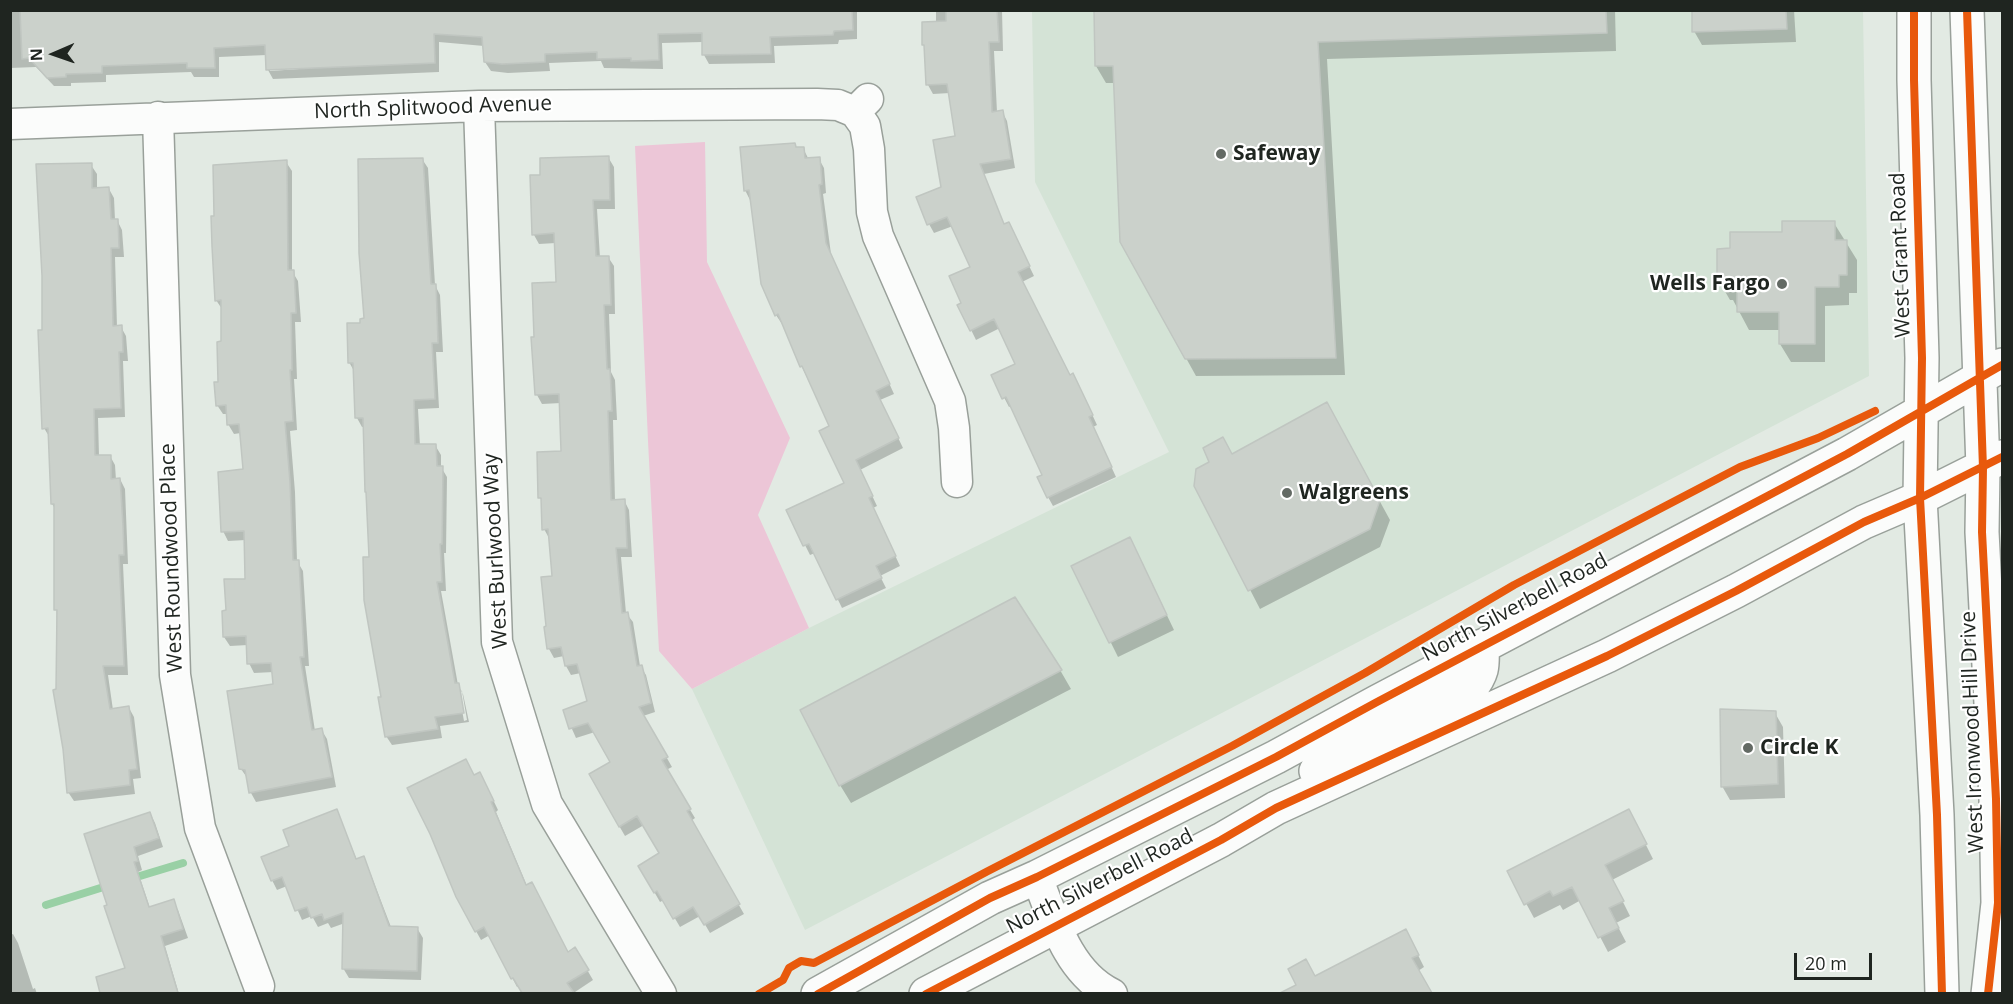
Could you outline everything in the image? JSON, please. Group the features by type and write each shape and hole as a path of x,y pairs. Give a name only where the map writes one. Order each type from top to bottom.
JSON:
{"main road":[{"name":"West Grant Road","path":"1914,10 1922,358 1920,498"},
{"path":"1967,10 1991,370 1993,463"},
{"name":"North Silverbell Road","path":"818,993 990,898 1037,877 1130,828 1269,761 1846,454 1991,370"},
{"name":"North Silverbell Road","path":"926,993 1221,840 1276,808 1607,656 1736,591 1864,522 1993,463"},
{"name":"West Ironwood Hill Drive","path":"1988,993 1998,903 1996,799 1983,541 1993,463"},
{"name":"West Ironwood Hill Drive","path":"1920,498 1937,804 1942,993"},
{"path":"1276,808 1319,768 1337,757 1364,741 1469,691 1478,680 1483,668 1482,646"}],"street":[{"name":"North Splitwood Avenue","path":"10,124 479,106 862,105 869,149 872,212 878,236 950,401 957,482"},
{"name":"West Burlwood Way","path":"479,106 497,642 547,804 662,993"},
{"name":"West Roundwood Place","path":"158,117 175,675 200,828 259,986"},
{"path":"1037,877 1067,948 1083,971 1106,991 1112,993"}],"shaded area":[{"path":"1032,11 1863,11 1869,376 805,930 692,689 809,628 1169,452 1035,182"},
{"path":"705,142 707,262 790,438 758,515 809,628 692,689 659,651 635,146"}],"building":[{"path":"20,10 852,10 853,30 834,31 833,35 770,37 771,54 702,55 702,33 658,34 659,60 597,59 597,52 545,54 545,62 502,64 484,62 482,37 434,34 435,63 266,70 265,45 214,48 215,68 187,68 187,63 102,66 102,73 66,74 66,77 47,78 29,58 22,59"},
{"path":"946,10 997,10 999,42 989,42 992,112 1003,110 1011,159 980,164 1004,224 1009,222 1030,266 1018,272 1070,375 1073,373 1093,415 1089,417 1112,467 1047,498 1037,477 1042,475 1006,397 1002,399 991,375 1015,364 994,319 970,331 957,305 961,303 949,276 970,267 947,217 927,225 916,197 941,187 933,140 955,136 947,84 926,85 924,45 922,45 922,22 946,21"},
{"name":"Safeway","path":"1094,10 1606,10 1607,33 1318,42 1336,358 1185,359 1120,242 1113,66 1095,66"},
{"path":"1692,10 1786,10 1787,29 1692,32"},
{"path":"795,143 796,147 804,147 805,158 820,157 822,184 819,185 826,243 890,384 876,391 899,438 856,460 873,496 869,498 896,556 876,566 882,578 836,600 809,544 803,546 786,510 844,483 819,431 829,426 802,366 800,367 778,314 775,316 761,284 749,190 744,191 740,147"},
{"path":"609,156 610,200 593,200 596,256 609,256 611,305 604,305 607,369 610,369 612,411 608,411 611,500 625,499 627,548 616,548 622,613 628,612 637,666 642,665 651,703 639,707 668,757 662,760 691,809 687,811 740,904 704,925 693,907 673,919 657,891 654,893 638,866 659,853 637,816 619,827 589,774 610,762 588,723 569,729 563,710 587,701 577,664 565,666 561,647 547,649 544,627 546,626 541,577 552,576 548,529 542,530 541,498 538,498 537,452 561,451 559,394 535,395 531,337 534,337 532,283 556,282 554,233 532,235 530,175 540,175 540,158"},
{"path":"423,158 431,284 436,284 438,343 432,343 435,399 414,400 415,444 436,444 437,466 443,466 442,544 440,544 442,582 437,582 455,683 459,683 464,713 435,717 438,729 385,737 378,697 381,697 364,600 363,557 369,557 363,418 355,418 353,363 348,363 347,323 360,323 360,319 364,318 359,253 358,159"},
{"path":"287,160 288,270 294,270 296,313 291,313 292,370 290,370 293,421 285,422 293,560 299,560 304,657 300,657 312,730 322,728 332,777 249,793 245,770 239,769 227,691 273,684 271,663 247,664 246,636 223,637 222,611 226,610 224,579 245,579 244,531 221,532 218,472 243,469 239,424 227,425 226,405 216,406 214,382 218,382 217,342 221,341 221,300 215,301 211,216 214,216 213,165"},
{"path":"92,163 92,188 109,187 111,219 118,219 119,248 111,248 113,326 122,325 123,352 119,352 121,408 94,409 95,455 111,455 111,479 120,478 123,526 124,555 119,555 124,666 103,666 110,709 129,706 137,769 129,770 130,785 67,793 63,749 53,690 56,689 57,610 54,610 54,504 51,504 48,428 42,429 38,330 42,330 42,276 36,164"},
{"name":"Wells Fargo","path":"1782,221 1835,221 1835,240 1847,240 1847,275 1839,275 1839,287 1815,287 1815,344 1779,344 1779,312 1737,312 1737,290 1726,290 1725,282 1717,282 1717,249 1730,248 1730,232 1782,232"},
{"name":"Walgreens","path":"1327,402 1380,500 1370,529 1248,591 1194,486 1196,469 1209,462 1203,448 1223,437 1232,454"},
{"path":"1130,537 1167,615 1109,643 1071,566"},
{"path":"1015,597 1062,670 839,786 800,710"},
{"name":"Circle K","path":"1720,709 1776,711 1778,784 1721,787"},
{"path":"466,759 474,775 480,772 494,801 491,802 526,885 532,882 568,952 575,947 589,970 567,983 574,993 522,993 513,978 511,979 484,927 475,932 456,897 430,834 407,788"},
{"path":"337,809 356,859 364,856 389,926 418,927 417,971 342,969 343,913 324,920 322,914 311,918 307,907 295,911 282,877 271,881 261,857 289,846 283,830"},
{"path":"1629,809 1647,844 1605,865 1624,901 1609,908 1619,928 1598,938 1572,887 1553,896 1550,891 1524,905 1507,871"},
{"path":"150,812 159,838 134,847 138,861 134,862 149,907 174,899 183,929 161,936 178,993 100,993 96,977 125,968 104,906 107,905 84,834"},
{"path":"1406,929 1419,955 1412,958 1432,993 1280,993 1296,985 1288,969 1306,959 1315,976"}],"waterway":[{"path":"130,879 183,863"},
{"path":"46,905 110,885"}],"cycle path":[{"path":"1914,10 1922,358 1920,498 1937,815 1942,994"},
{"path":"1967,10 1983,468 1982,532 1996,799 1998,903 1988,994"},
{"path":"818,994 990,898 1037,877 1276,757 1847,454 2002,365"},
{"path":"759,994 783,980 789,968 801,961 814,963 1232,746 1365,673 1514,585 1740,467 1818,438 1875,411"},
{"path":"926,994 1221,840 1276,808 1607,656 1736,591 1864,522 1920,498 2002,457"}],"place":[{"name":"Safeway","path":"1221,154"},
{"name":"Wells Fargo","path":"1782,284"},
{"name":"Walgreens","path":"1287,493"},
{"name":"Circle K","path":"1748,748"}]}
